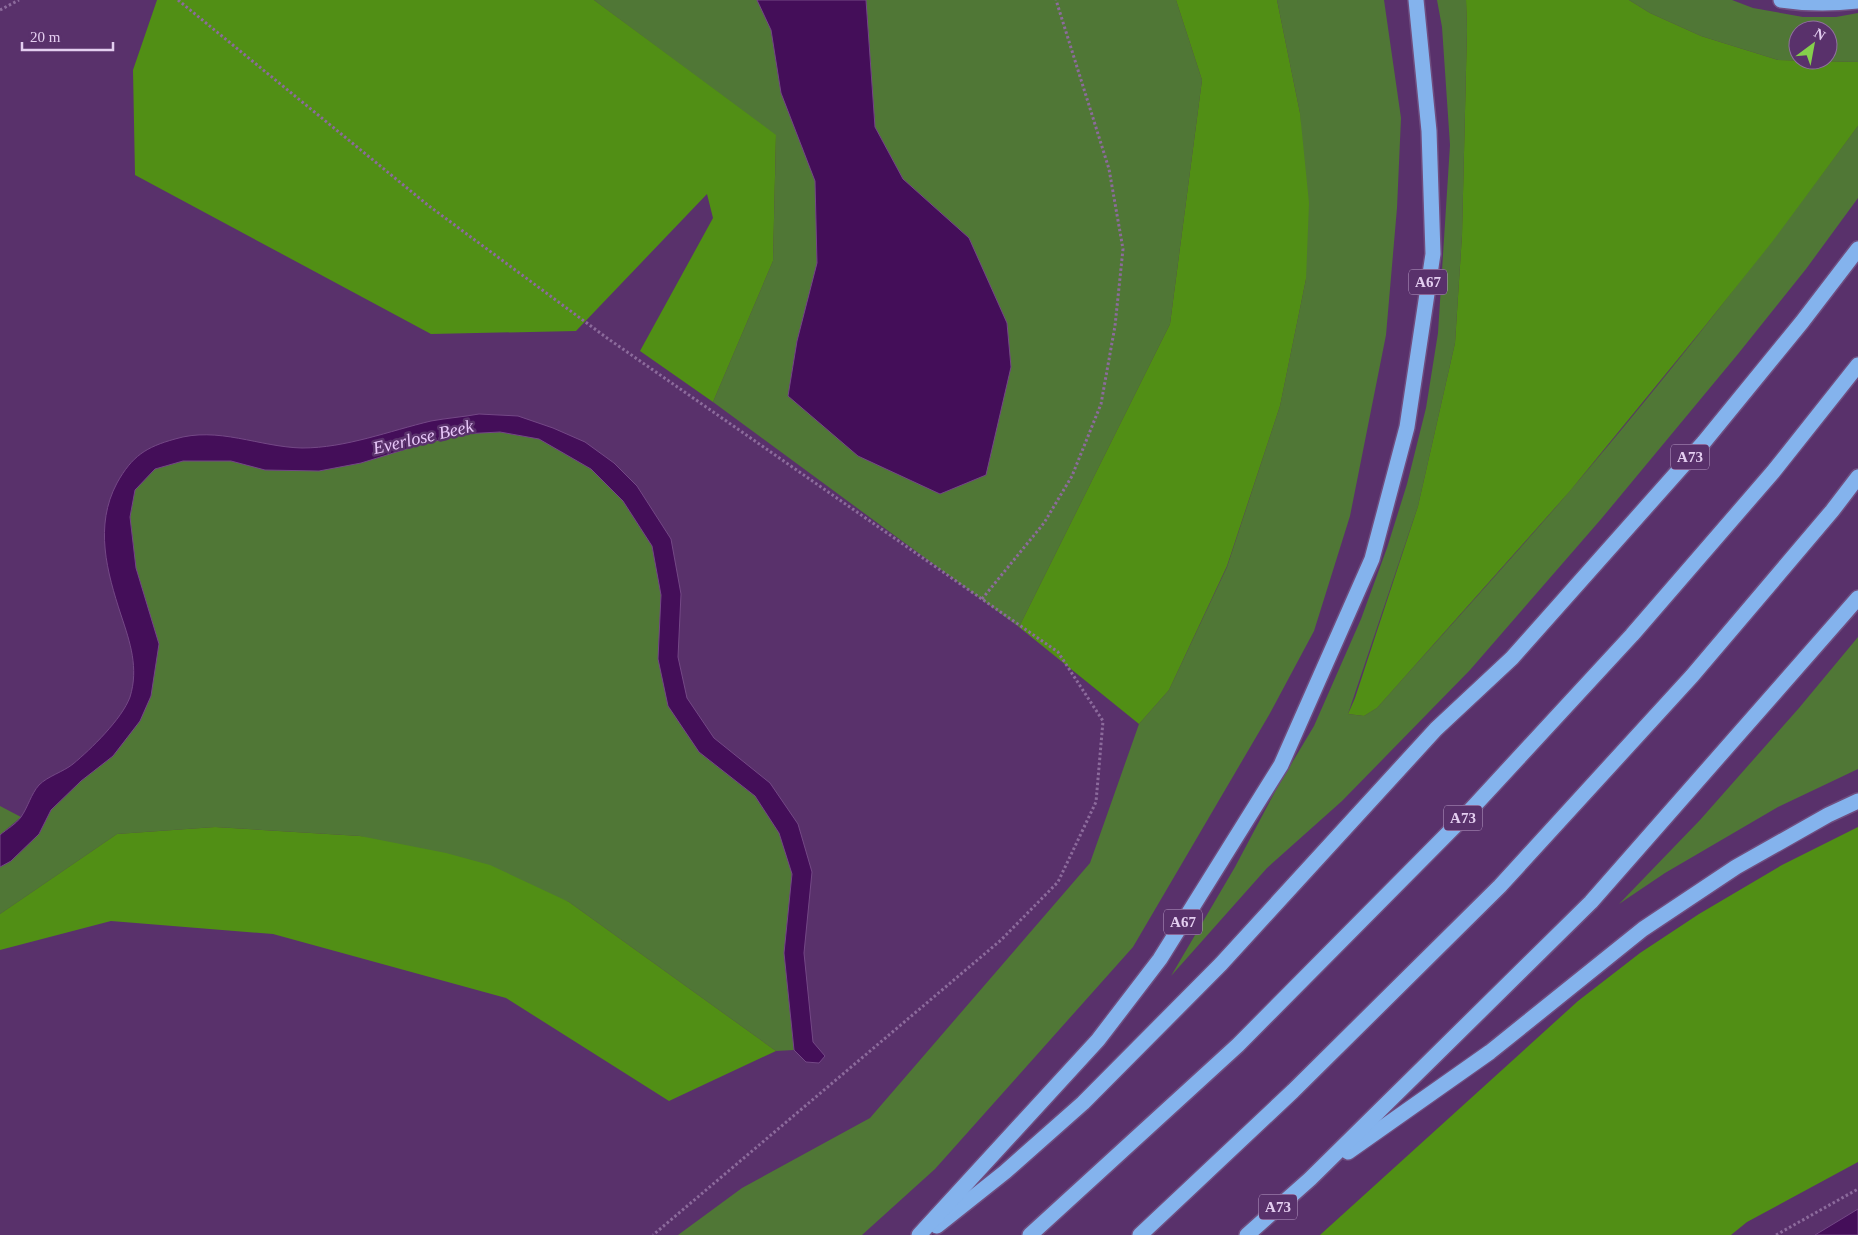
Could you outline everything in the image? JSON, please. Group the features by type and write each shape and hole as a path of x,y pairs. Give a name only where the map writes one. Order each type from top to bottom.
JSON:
{"highway":[{"name":"A67","path":"919,1235 1098,1040 1160,959 1281,765 1372,559 1407,427 1433,254 1429,131 1416,0"},
{"path":"1781,0 1800,3 1858,1"},
{"name":"A73","path":"926,1235 1005,1172 1090,1096 1221,964 1436,729 1512,658 1704,442 1802,322 1858,248"},
{"name":"A73","path":"1030,1235 1238,1045 1464,817 1632,635 1773,472 1858,365"},
{"path":"1140,1235 1293,1092 1500,886 1692,676 1832,511 1858,477"},
{"name":"A73","path":"1247,1235 1310,1179 1591,902 1858,598"},
{"name":"A73","path":"1310,1179 1490,1052 1643,930 1736,867 1828,815 1858,801"}],"path":[{"path":"0,10 19,0"},
{"path":"178,0 429,206 606,338 1058,652 1103,721 1096,802 1058,882 1001,940 653,1235"},
{"path":"982,599 1044,523 1072,476 1102,404 1115,326 1123,249 1109,170 1056,0"},
{"path":"1776,1235 1858,1190"}],"green space":[{"path":"157,0 594,0 776,135 773,261 713,402 640,351 713,218 707,194 576,331 431,334 135,175 133,70"},
{"path":"594,0 757,0 771,30 781,93 815,181 817,263 797,341 788,396 969,238 903,179 875,127 866,0 1176,0 1202,80 1170,324 1019,627 713,402 773,261 776,136"},
{"path":"1176,0 1277,0 1300,113 1309,203 1306,279 1280,406 1227,566 1169,690 1139,724 1019,627 1170,324 1202,80"},
{"path":"1277,0 1384,0 1401,118 1397,208 1386,335 1350,516 1314,631 1269,715 1133,947 935,1169 862,1235 678,1235 742,1188 870,1118 1090,863 1139,724 1169,690 1227,567 1280,406 1306,279 1300,113"},
{"path":"1437,0 1466,0 1462,235 1455,343 1418,506 1348,714 1364,716 1377,708 1569,492 1644,403 1716,312 1858,126 1858,198 1806,269 1738,354 1602,518 1470,670 1342,801 1267,868 1171,976 1314,726 1361,619 1387,548 1407,484 1426,408 1438,333 1450,145 1442,27"},
{"path":"1466,0 1629,0 1650,13 1701,36 1778,60 1788,60 1788,70 1838,70 1838,62 1858,62 1858,126 1772,242 1570,491 1377,708 1364,716 1348,714 1355,698 1418,506 1455,343 1462,235"},
{"path":"1629,0 1732,0 1753,8 1803,17 1836,17 1858,13 1858,62 1838,62 1838,20 1788,20 1788,60 1778,60 1701,36 1650,13"},
{"path":"500,432 539,439 591,469 623,501 652,546 661,595 658,659 699,752 755,796 779,832 792,874 784,953 794,1050 776,1051 569,902 360,836 215,827 117,834 0,914 0,867 11,861 39,834 51,810 81,781 113,756 159,644 136,568 130,517 135,490 155,469 183,461 231,461 265,470 416,446 462,434"},
{"path":"1858,637 1858,769 1778,807 1665,873 1619,904 1700,820 1799,708"},
{"path":"0,806 21,817 0,835"},
{"path":"215,827 360,836 446,853 490,865 569,902 776,1051 669,1101 506,998 273,934 111,921 0,950 0,914 117,834"},
{"path":"1858,827 1858,1162 1747,1222 1731,1235 1320,1235 1578,1001 1640,953 1699,914 1782,865"}],"water":[{"path":"757,0 866,0 875,127 903,179 969,238 1007,323 1011,367 986,475 940,494 858,456 788,396 797,341 817,263 815,181 781,93 771,30"},
{"name":"Everlose Beek","path":"479,414 518,416 585,442 614,463 637,486 671,539 681,594 678,657 687,698 714,738 770,783 798,824 812,872 804,953 813,1042 825,1056 819,1063 806,1062 794,1050 784,953 792,874 779,833 755,796 699,752 668,706 658,659 661,595 652,546 623,501 591,469 539,439 500,432 462,434 361,463 319,471 265,470 231,461 183,461 155,469 135,490 130,517 136,568 159,644 151,696 140,721 113,756 81,781 51,810 39,834 11,861 0,867 0,835 21,817 39,785 73,764 105,733 120,715 130,697 134,676 132,655 111,582 104,532 110,499 117,483 134,459 156,445 191,436 223,436 286,447 318,447 351,442 431,421"},
{"path":"1858,1209 1858,1235 1815,1235"}]}
